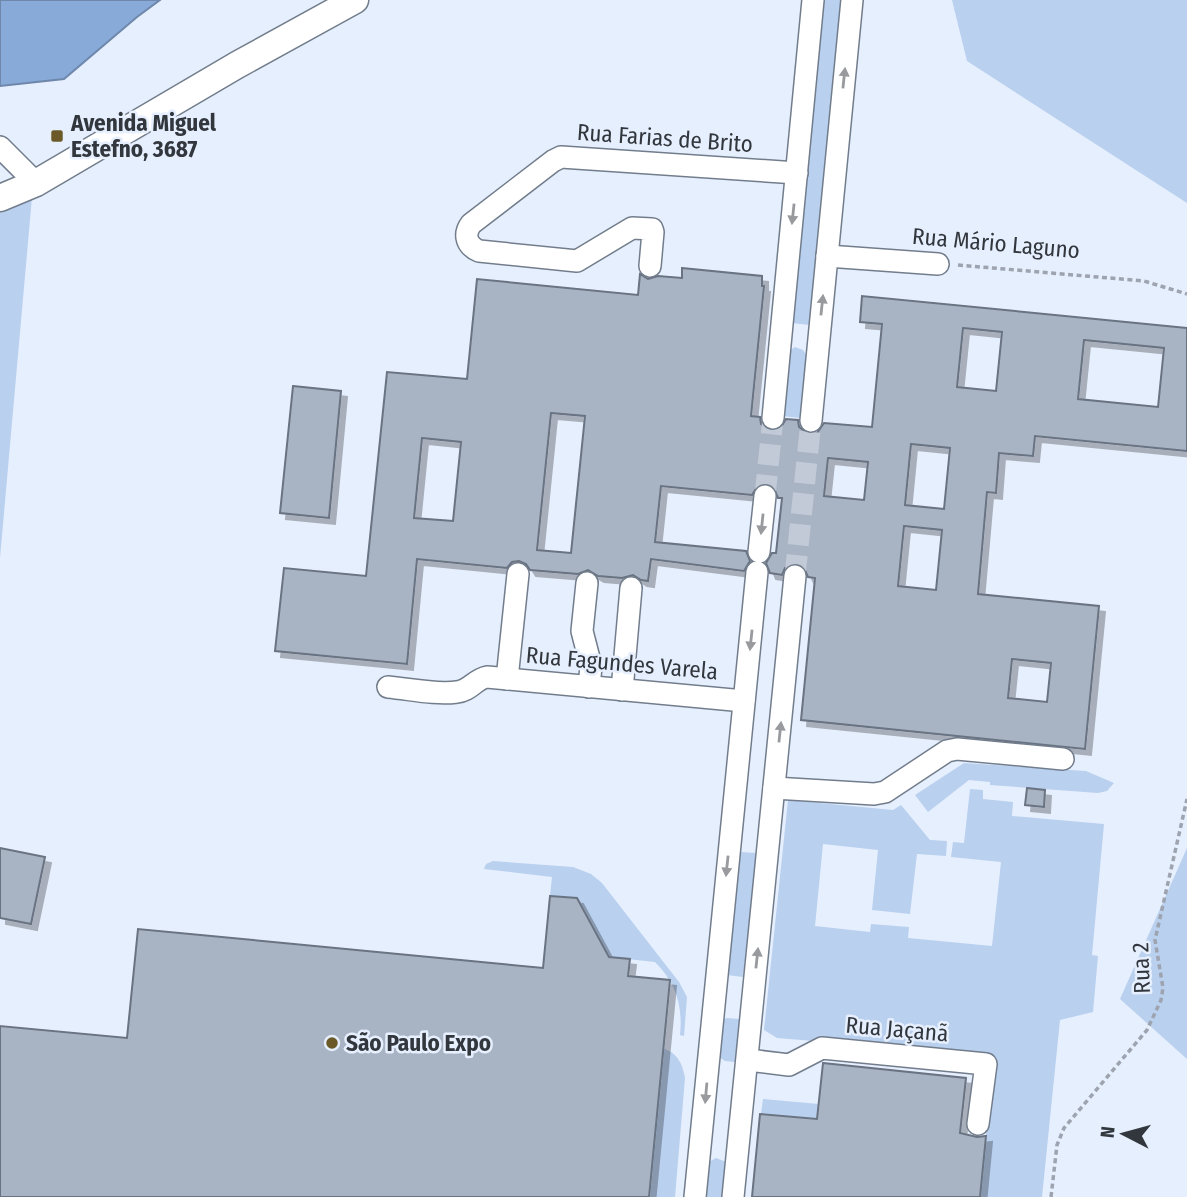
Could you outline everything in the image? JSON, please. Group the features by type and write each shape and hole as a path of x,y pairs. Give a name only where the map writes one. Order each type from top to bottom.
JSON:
{"main road":[{"path":"0,198 36,183 237,65 355,0"}],"lane":[{"path":"773,418 813,0"},
{"path":"811,421 852,0"},
{"path":"0,147 36,183"},
{"name":"Rua Farias de Brito","path":"650,267 652,229 632,228 577,261 480,251 468,243 466,235 471,224 561,157 797,173"},
{"name":"Rua Mário Laguno","path":"827,256 938,264"},
{"path":"781,331 819,335"},
{"path":"695,1197 765,496"},
{"path":"388,687 456,693 467,690 482,678 501,679 518,575"},
{"path":"733,1197 795,576"},
{"path":"587,583 582,631 591,666 589,687"},
{"path":"622,690 631,588"},
{"name":"Rua Fagundes Varela","path":"501,679 744,701"},
{"path":"774,788 885,792 947,751 957,749 1063,759"},
{"path":"732,823 770,827"},
{"path":"714,995 753,999"},
{"name":"Rua Jaçanã","path":"748,1060 789,1065 822,1048 986,1063 978,1124"}],"path":[{"name":"Rua Mário Laguno","path":"938,264 1144,281 1160,284 1187,295"},
{"name":"Rua 2","path":"1051,1197 1057,1145 1064,1128 1147,1030 1158,1010 1163,988 1155,940 1187,799"}],"shaded area":[{"path":"0,0 160,0 64,79 0,86"},
{"path":"822,0 841,0 810,325 791,323"},
{"path":"952,0 1187,0 1187,203 967,61"},
{"path":"32,197 0,558 0,208"},
{"path":"795,347 803,350 807,356 801,418 781,416 789,351"},
{"path":"964,763 1086,771 1114,783 1107,791 1098,793 990,785 990,782 969,780 928,812 915,795"},
{"path":"970,789 983,790 983,799 1013,802 1012,816 1104,824 1092,955 1098,956 1093,1012 1060,1020 1042,1197 980,1197 994,1056 777,1038 764,1030 788,800 893,810 901,805 930,840 947,841 946,856 917,854 910,914 872,910 878,850 823,844 815,926 870,932 871,924 909,927 908,938 992,946 1001,862 951,857 953,842 964,843"},
{"path":"1187,848 1187,1059 1120,999"},
{"path":"739,852 757,853 743,977 727,975"},
{"path":"493,861 573,867 591,874 602,883 679,982 687,997 684,1036 680,1035 677,995 655,962 609,957 577,898 550,896 552,877 484,869 486,864"},
{"path":"723,1019 739,1019 740,1022 734,1062 719,1057"},
{"path":"663,1048 678,1060 685,1078 675,1197 649,1197"},
{"path":"763,1099 819,1104 817,1119 761,1114"},
{"path":"716,1158 726,1162 724,1197 705,1197 709,1162"}],"building":[{"path":"682,268 762,276 764,286 751,416 760,417 761,424 771,431 779,430 786,419 798,420 799,427 809,434 817,433 824,423 872,427 882,324 860,322 862,296 1187,328 1187,451 1035,436 1033,456 999,453 996,493 987,492 978,594 1099,606 1085,749 801,720 815,578 808,577 803,566 796,563 785,568 782,575 770,573 766,563 772,553 776,553 782,498 778,498 773,486 767,483 759,484 752,495 661,486 655,542 746,551 750,561 744,571 651,559 648,581 633,575 622,578 598,576 588,570 578,574 530,570 526,564 519,561 512,562 507,568 417,559 407,664 275,651 284,568 366,576 387,372 467,379 477,279 638,295 640,274 648,279 658,276 682,278","holes":["963,328 1002,332 996,391 957,387","1084,340 1164,348 1158,407 1078,399","551,413 585,416 571,553 537,550","422,438 461,442 453,521 414,518","911,444 950,448 944,509 905,505","828,458 868,462 864,500 824,496","904,526 942,530 936,590 898,586","1012,659 1051,663 1047,702 1008,698"]},
{"path":"293,386 341,391 329,518 280,513"},
{"path":"1027,788 1045,790 1044,807 1025,805"},
{"path":"0,848 45,857 31,924 0,918"},
{"name":"São Paulo Expo","path":"550,896 577,898 609,957 630,959 628,976 670,980 649,1197 0,1197 0,1026 127,1038 138,929 543,968"},
{"path":"823,1063 966,1078 960,1133 986,1136 980,1197 752,1197 760,1114 817,1119"}],"tunnel":[{"path":"765,496 773,418"},
{"path":"795,576 811,421"}],"place":[{"name":"Avenida Miguel Estefno, 3687","path":"57,136"},
{"name":"São Paulo Expo","path":"332,1043"}]}
